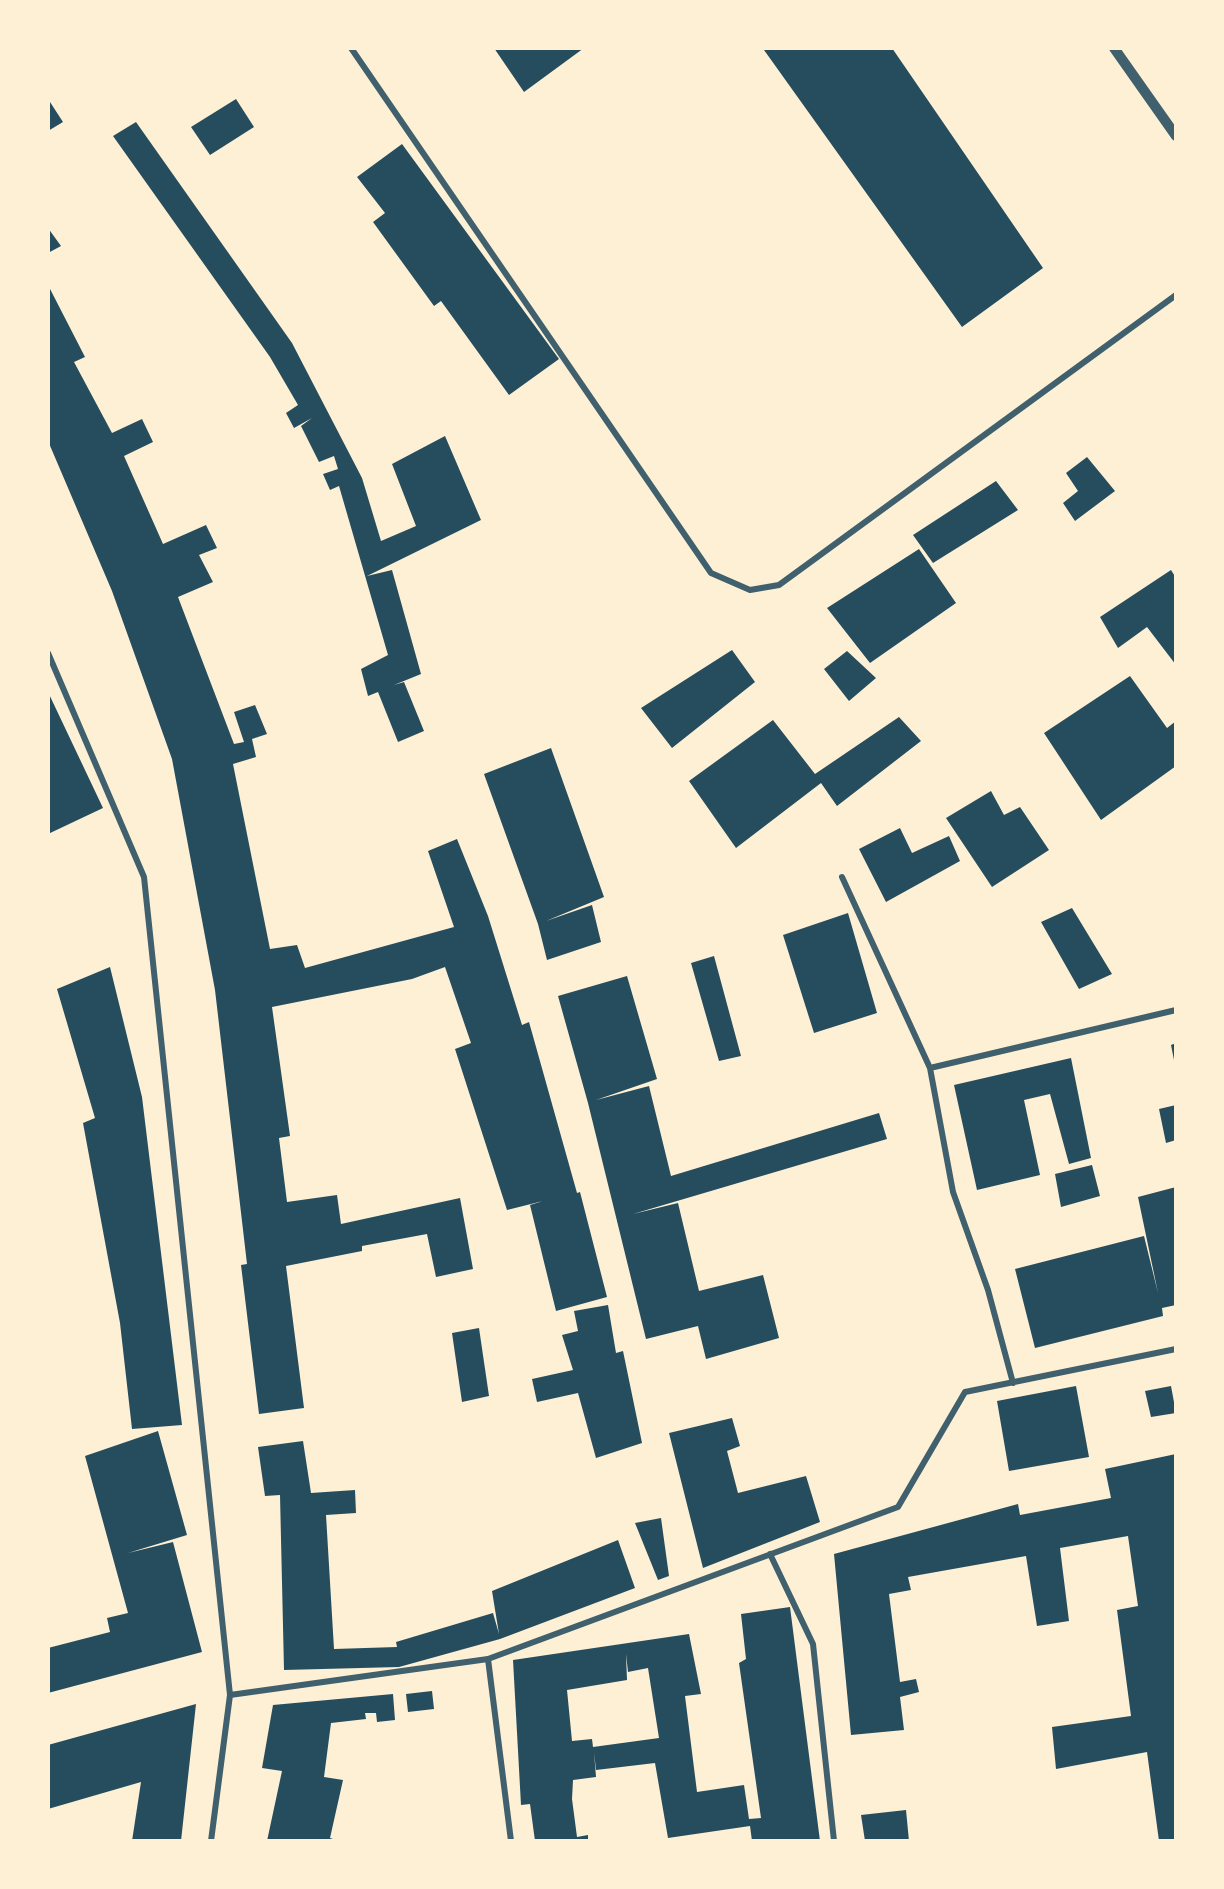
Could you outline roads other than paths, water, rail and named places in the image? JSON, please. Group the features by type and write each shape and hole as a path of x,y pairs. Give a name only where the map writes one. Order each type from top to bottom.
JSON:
{"street":[{"path":"351,48 711,573 750,590 779,585 1176,295"},
{"path":"1114,48 1176,136"},
{"path":"48,652 144,877 231,1695 211,1841"},
{"path":"842,877 930,1068 952,1192 988,1290 1013,1383"},
{"path":"930,1068 1176,1010"},
{"path":"231,1695 488,1659 898,1507 965,1392 1176,1349"},
{"path":"770,1554 813,1644 834,1841"},
{"path":"488,1659 511,1841"}]}
